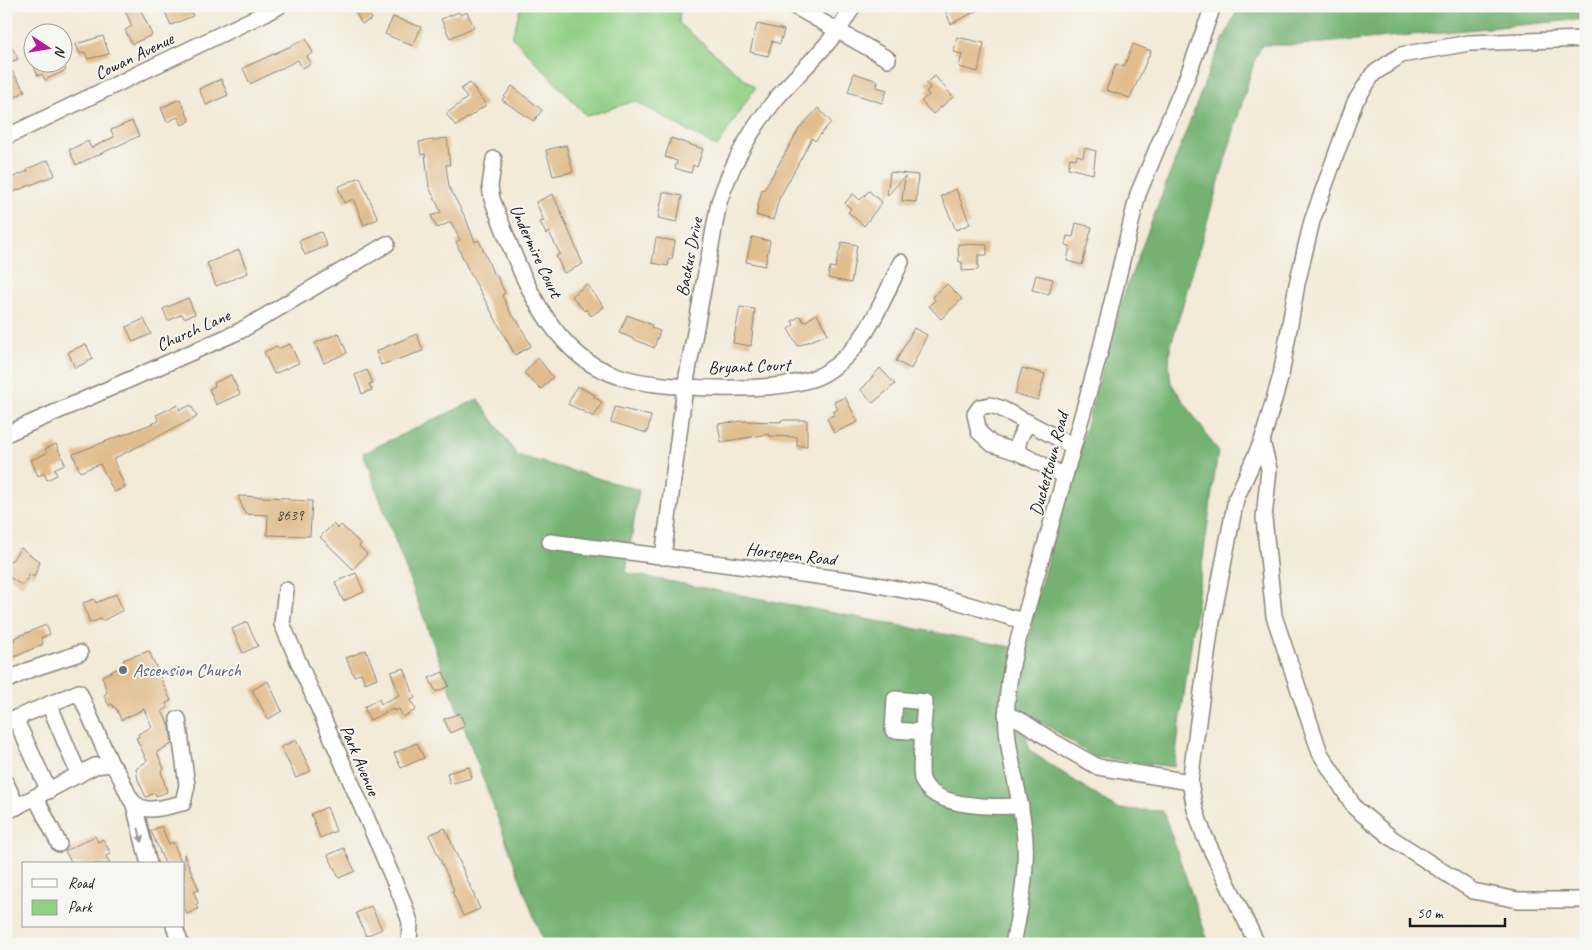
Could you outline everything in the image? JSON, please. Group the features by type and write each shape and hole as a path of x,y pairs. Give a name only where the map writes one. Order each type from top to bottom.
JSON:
{"street":[{"path":"794,6 888,59"},
{"name":"Backus Drive","path":"663,557 685,386 719,202 728,175 743,145 772,104 839,31 853,6"},
{"name":"Duckettown Road","path":"1013,944 1024,875 1025,840 1021,806 1008,739 1006,714 1011,667 1103,339 1138,194 1188,75 1213,6"},
{"name":"Cowan Avenue","path":"6,136 278,7"},
{"path":"1256,944 1204,836 1195,809 1190,782 1210,632 1236,499 1262,442 1281,376 1297,284 1312,221 1355,102 1373,74 1402,55 1469,43 1586,39"},
{"name":"Undermire Court","path":"494,159 490,186 492,199 509,243 531,291 567,343 597,368 612,374 626,379 685,386"},
{"name":"Church Lane","path":"6,434 240,331 387,244"},
{"name":"Bryant Court","path":"685,386 769,388 802,383 826,373 858,345 901,262"},
{"path":"1065,476 1017,452 992,444 978,432 975,414 980,407 990,405 1000,408 1073,446"},
{"path":"1017,452 1020,439 1028,422"},
{"path":"1262,442 1269,469 1264,518 1274,616 1320,753 1355,808 1393,839 1473,891 1518,900 1586,900"},
{"name":"Horsepen Road","path":"550,542 883,586 946,598 1023,622"},
{"name":"Park Avenue","path":"286,590 282,624 402,899 410,922 409,944"},
{"path":"6,681 29,670 80,654"},
{"path":"59,844 42,794 11,720 77,691 82,693 111,764 121,774 134,805 144,852 148,862"},
{"path":"49,704 79,775"},
{"path":"1006,714 1022,721 1098,767 1190,782"},
{"path":"134,805 140,809 152,809 184,804 187,784 178,718"},
{"path":"924,732 922,778 928,792 940,798 969,804 999,807 1021,806"},
{"path":"6,783 12,810 95,766 111,764"},
{"path":"175,928 181,944"}],"green space":[{"path":"521,6 680,6 679,23 755,88 717,147 635,101 587,116 512,37"},
{"path":"1239,6 1586,6 1586,19 1301,45 1262,45 1255,59 1170,348 1169,366 1171,383 1218,451 1174,767 1094,757 1018,706 1030,751 1117,809 1163,811 1209,944 544,944 363,453 478,399 517,455 639,490 626,573 1027,650 1035,604 1124,294 1211,66"}],"building":[{"path":"123,6 139,6 152,35 132,44 125,30 132,26"},
{"path":"172,6 189,6 193,16 171,25 164,10"},
{"path":"352,6 366,6 372,19 362,24"},
{"path":"943,6 986,6 951,24"},
{"path":"459,12 461,15 467,12 474,27 450,38 441,19"},
{"path":"393,17 421,27 413,46 385,34"},
{"path":"757,24 784,30 780,44 772,41 768,56 750,52"},
{"path":"6,36 18,59 7,64 25,91 6,103"},
{"path":"103,36 109,54 88,59 85,52 80,54 76,44"},
{"path":"957,37 984,43 978,72 959,67 962,54 954,52"},
{"path":"306,39 313,53 307,56 311,64 302,68 298,60 250,84 243,68"},
{"path":"1133,44 1151,51 1130,98 1106,90 1116,64 1124,67"},
{"path":"36,72 62,72 45,80 42,74 38,76"},
{"path":"854,73 878,81 877,87 887,90 882,103 848,92"},
{"path":"935,76 953,97 933,114 921,101 929,95 926,92 930,88 926,83"},
{"path":"221,79 228,95 206,105 199,89"},
{"path":"470,83 486,105 456,126 446,114 467,98 461,89"},
{"path":"512,86 542,110 534,121 502,100"},
{"path":"180,99 190,121 182,125 178,117 167,122 161,108"},
{"path":"818,108 831,122 815,141 812,138 779,199 773,220 756,215 762,189 764,190 799,129"},
{"path":"132,121 139,136 76,165 69,150 88,141 91,148 114,137 111,130"},
{"path":"447,138 450,165 446,165 449,187 466,219 475,242 479,240 494,275 496,274 505,293 502,295 511,314 518,322 531,346 515,355 467,267 456,242 460,240 451,222 437,228 431,216 441,212 429,187 425,154 421,155 419,142"},
{"path":"671,138 703,149 697,167 693,165 691,173 675,168 677,161 665,157"},
{"path":"566,145 573,172 553,176 546,150"},
{"path":"1085,148 1096,151 1093,174 1068,168 1070,158 1076,159 1077,155 1083,157"},
{"path":"48,160 55,175 6,195 6,180"},
{"path":"890,172 918,175 916,202 902,201 905,176 887,196"},
{"path":"360,177 378,219 364,225 353,199 344,203 338,187"},
{"path":"956,189 970,224 956,230 941,196"},
{"path":"869,191 882,202 864,226 848,212 851,209 845,203 853,194 860,200"},
{"path":"663,192 682,196 677,222 658,218"},
{"path":"553,194 583,264 564,273 556,256 560,254 549,232 546,234 540,222 544,221 536,202"},
{"path":"1076,223 1092,227 1082,265 1067,261 1070,246 1065,245 1067,236 1073,237"},
{"path":"321,232 327,246 305,255 299,241"},
{"path":"752,237 770,241 765,266 746,262"},
{"path":"656,238 675,241 672,259 669,259 668,266 652,263"},
{"path":"842,242 857,245 851,283 828,278 830,267 835,268"},
{"path":"958,244 987,245 987,255 978,255 978,270 962,271 962,262 959,262"},
{"path":"239,250 248,273 216,286 207,263"},
{"path":"1036,275 1053,279 1049,294 1032,290"},
{"path":"587,284 604,307 591,316 586,309 584,311 572,296"},
{"path":"947,284 962,299 941,319 929,306 935,300 933,297"},
{"path":"188,298 195,314 184,318 182,314 168,321 163,309"},
{"path":"740,307 755,309 751,346 733,343"},
{"path":"817,314 828,334 798,346 788,329 794,325 792,321 800,316 804,322"},
{"path":"627,315 652,325 651,328 660,331 654,348 620,333"},
{"path":"144,319 151,334 133,342 126,327"},
{"path":"914,328 927,335 911,369 896,361"},
{"path":"339,333 347,353 324,363 315,343"},
{"path":"417,334 423,351 381,365 376,351"},
{"path":"86,344 93,359 75,368 68,352"},
{"path":"290,344 299,363 274,374 264,352 277,346 278,349"},
{"path":"538,358 553,377 541,389 524,373"},
{"path":"880,368 895,384 873,403 861,390"},
{"path":"1022,368 1045,374 1038,400 1015,394"},
{"path":"367,370 373,383 369,384 372,390 362,394 355,375"},
{"path":"231,375 240,394 216,405 209,389 215,386 214,383"},
{"path":"577,386 595,395 594,397 602,402 594,417 568,404"},
{"path":"845,397 858,422 834,433 827,418 834,415 833,412 838,409 834,402"},
{"path":"178,405 180,410 191,405 197,417 113,459 125,487 114,492 100,464 80,472 73,454 159,421 156,415"},
{"path":"615,407 651,416 647,433 611,422"},
{"path":"781,420 807,420 807,446 797,446 797,437 769,436 769,434 721,442 718,424 743,421 781,422"},
{"path":"56,444 65,464 54,469 57,475 47,480 44,473 38,476 31,460 47,453 45,449"},
{"path":"238,496 312,501 310,536 267,535 268,515 245,514"},
{"path":"333,524 338,529 341,525 361,544 359,546 367,554 353,569 320,537"},
{"path":"21,548 40,562 34,577 30,574 22,586 6,574 6,558 11,561"},
{"path":"356,573 364,592 343,601 335,582"},
{"path":"116,594 123,610 102,621 101,619 90,623 83,603 94,599 96,603"},
{"path":"247,622 258,646 243,653 232,629"},
{"path":"46,625 50,634 41,638 43,644 6,661 6,644 15,640 14,638"},
{"path":"366,650 377,678 365,683 361,673 354,676 346,658"},
{"path":"149,651 171,701 166,703 168,708 162,711 170,727 172,744 157,752 164,769 161,771 167,792 156,796 155,793 146,797 138,780 136,769 147,761 136,738 139,737 138,734 152,727 144,709 121,720 116,708 112,704 109,706 104,695 107,693 102,676 125,665 123,660"},
{"path":"404,668 415,698 411,700 416,710 403,717 399,709 394,711 393,709 370,720 364,707 379,699 381,704 399,695 391,672"},
{"path":"443,672 449,686 436,692 429,678"},
{"path":"268,681 282,711 268,719 252,690"},
{"path":"460,713 465,726 450,733 444,719"},
{"path":"296,740 311,771 296,778 281,747"},
{"path":"417,743 424,758 401,768 394,753"},
{"path":"469,767 472,778 450,784 447,773"},
{"path":"327,807 336,831 320,838 311,814"},
{"path":"161,826 169,844 173,842 181,862 164,862 151,831"},
{"path":"445,828 480,909 463,916 452,891 454,890 429,835"},
{"path":"95,836 98,842 103,839 111,854 106,856 109,862 71,862 65,851"},
{"path":"344,848 355,871 339,878 328,855"},
{"path":"184,854 199,890 194,892 198,909 187,914 185,909"},
{"path":"371,906 382,929 366,936 356,913"}],"place":[{"name":"Ascension Church","path":"123,670"}]}
